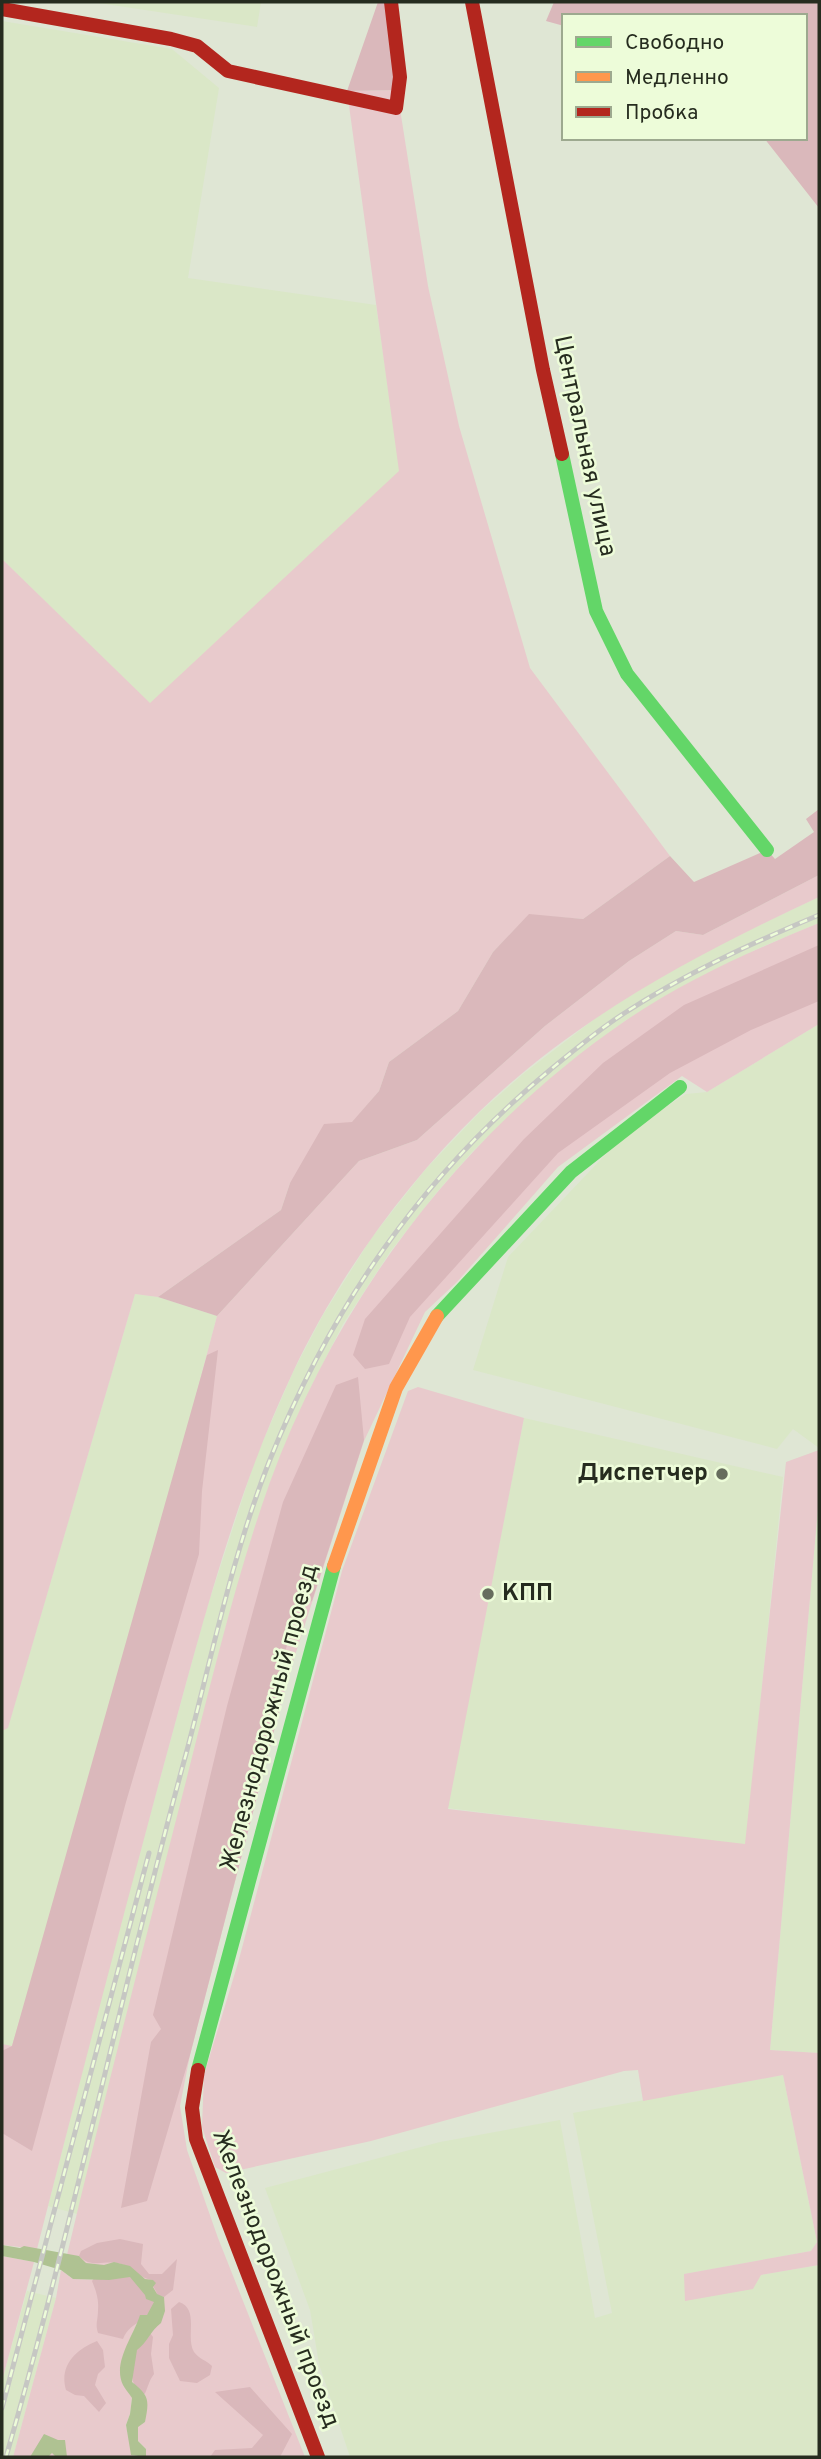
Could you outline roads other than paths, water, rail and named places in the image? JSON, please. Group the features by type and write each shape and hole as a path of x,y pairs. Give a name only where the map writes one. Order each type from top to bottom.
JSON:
{"street":[{"path":"2,9 171,38 197,46 228,71 396,108 400,77 391,2"},
{"name":"Центральная улица","path":"472,2 543,370 596,611 627,674 767,850"},
{"name":"Железнодорожный проезд","path":"318,2457 196,2139 192,2108 197,2073 328,1584 396,1388 432,1322 571,1172 680,1087"}],"railway":[{"path":"6,2457 53,2282 233,1570 269,1462 321,1350 384,1248 460,1155 503,1111 585,1041 646,999 694,972 819,915"},
{"path":"2,2408 149,1853"}],"place":[{"name":"Диспетчер","path":"722,1474"},
{"name":"КПП","path":"488,1594"}]}
